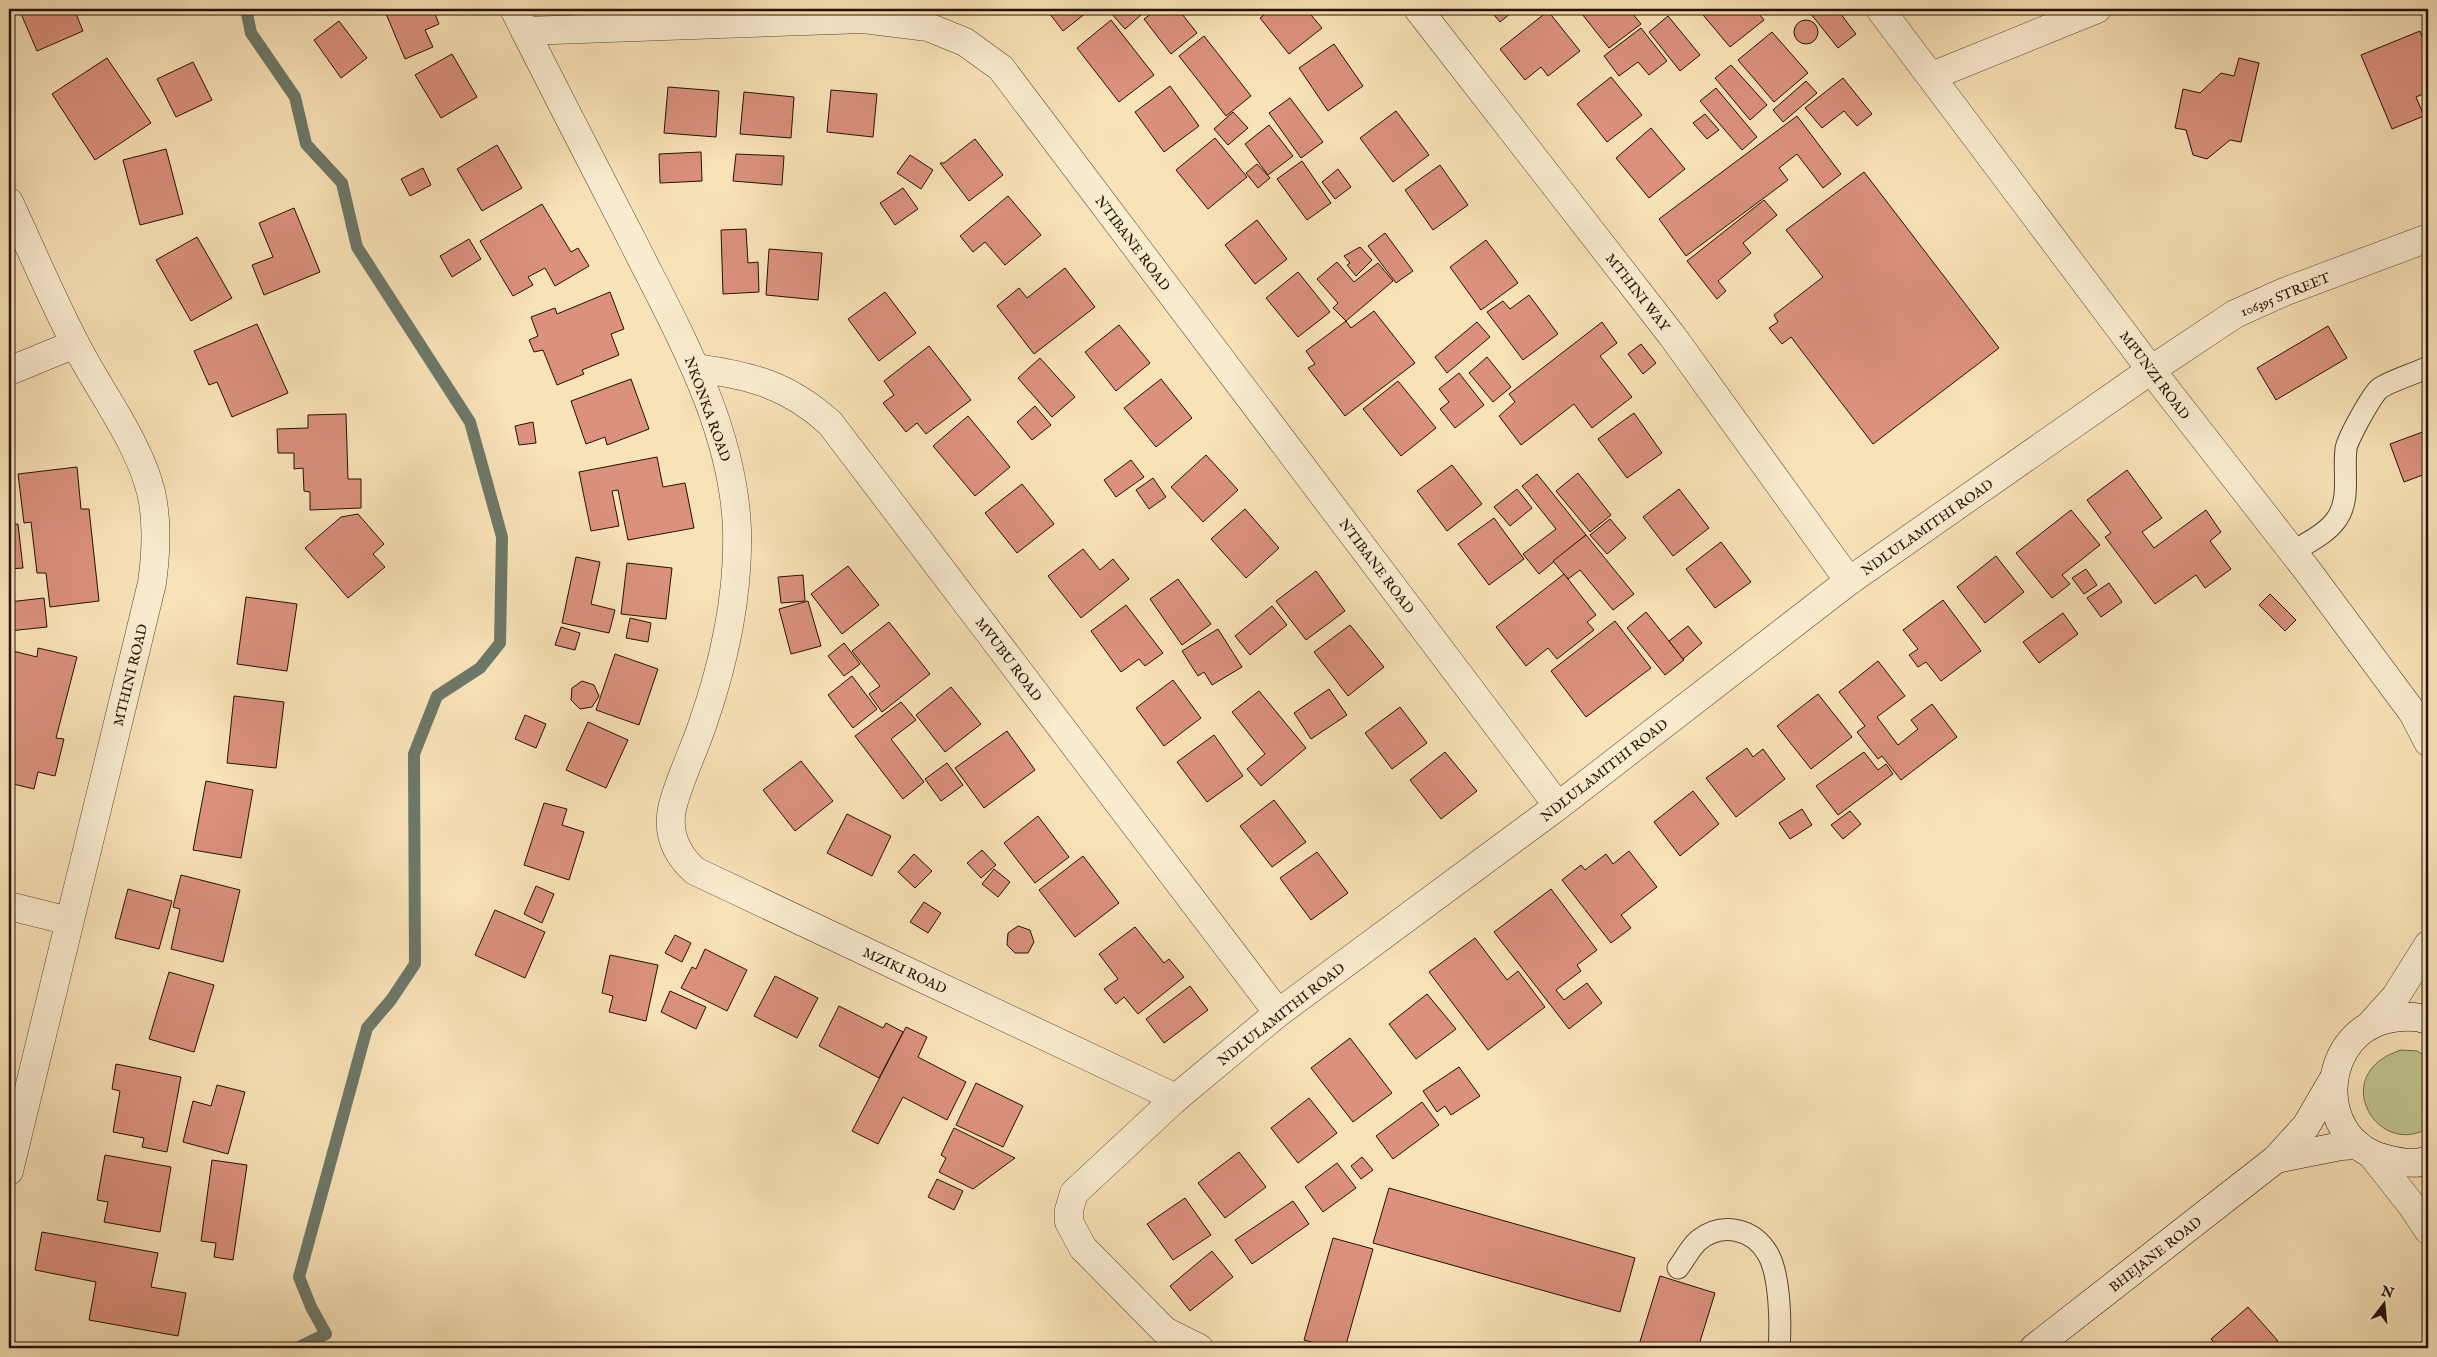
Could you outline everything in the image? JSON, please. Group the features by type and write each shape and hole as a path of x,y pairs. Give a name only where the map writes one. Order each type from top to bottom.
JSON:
{"street":[{"name":"MTHINI WAY","path":"1418,9 1673,337 1849,581"},
{"name":"MPUNZI ROAD","path":"1880,9 2151,370 2292,552 2413,713 2428,742"},
{"path":"1932,76 2097,9"},
{"name":"NTIBANE ROAD","path":"520,20 863,19 928,28 965,42 994,63 1007,76 1558,806"},
{"name":"NKONKA ROAD","path":"520,20 697,368 728,464 736,508 737,552 728,638 703,723 672,810"},
{"name":"MTHINI ROAD","path":"9,202 75,344 128,437 143,470 151,493 156,546 152,583 9,1171"},
{"name":"106395 STREET","path":"2151,370 2235,314 2284,292 2428,238"},
{"path":"9,371 75,344"},
{"name":"MVUBU ROAD","path":"697,368 727,373 778,387 799,397 830,423 1278,1013"},
{"name":"NDLULAMITHI ROAD","path":"1199,1348 1165,1331 1083,1248 1069,1222 1069,1210 1074,1193 1176,1098 1278,1013 1558,806 1849,581 2151,370"},
{"name":"MZIKI ROAD","path":"672,810 674,844 682,859 695,871 1176,1098"},
{"path":"9,906 69,921"},
{"path":"2428,946 2396,996 2346,1048 2338,1062 2334,1078 2333,1096 2337,1115 2346,1131 2365,1150 2413,1207 2428,1230"},
{"path":"2369,1026 2387,1019 2406,1016 2428,1020"},
{"name":"BHEJANE ROAD","path":"2034,1348 2276,1159 2306,1126 2334,1078"},
{"name":"BHEJANE ROAD","path":"2276,1159 2340,1146 2365,1150"},
{"path":"2365,1150 2399,1163 2428,1160"}],"lane":[{"path":"2292,552 2322,533 2336,521 2343,507 2346,480 2346,447 2379,389 2428,368"},
{"path":"1678,1268 1698,1240 1725,1228 1746,1233 1768,1254 1776,1284 1781,1324 1778,1348"}],"green space":[{"path":"2401,1050 2417,1051 2428,1057 2428,1128 2409,1135 2392,1132 2378,1123 2368,1110 2363,1093 2367,1077 2379,1062"}],"building":[{"path":"19,9 74,9 83,31 37,51"},
{"path":"384,9 433,9 439,24 425,30 433,47 405,59"},
{"path":"1046,9 1091,9 1063,31"},
{"path":"1116,9 1136,9 1141,15 1125,29 1111,13"},
{"path":"1158,9 1178,9 1197,33 1171,54 1144,19"},
{"path":"1272,9 1306,9 1322,28 1289,54 1260,18"},
{"path":"1489,9 1516,9 1500,22"},
{"path":"1578,9 1629,9 1641,24 1609,48"},
{"path":"1698,9 1755,9 1764,20 1730,47"},
{"path":"1807,9 1837,9 1856,34 1838,48"},
{"path":"1548,11 1580,51 1548,76 1541,67 1525,80 1500,49"},
{"path":"1668,16 1700,55 1680,71 1649,32"},
{"path":"1111,20 1154,75 1119,102 1077,48"},
{"path":"1806,20 1814,24 1818,32 1814,40 1806,44 1798,40 1794,32 1798,24"},
{"path":"339,21 367,58 341,78 314,40"},
{"path":"1641,28 1667,61 1649,75 1638,62 1619,76 1604,56"},
{"path":"2420,31 2428,51 2428,92 2416,97 2424,116 2392,129 2361,55"},
{"path":"1772,32 1808,73 1774,102 1738,60"},
{"path":"1204,36 1251,96 1226,116 1179,56"},
{"path":"1334,44 1363,86 1328,111 1299,68"},
{"path":"452,54 477,97 441,118 415,75"},
{"path":"107,58 151,123 95,160 52,94"},
{"path":"2239,58 2259,63 2241,142 2230,140 2207,159 2193,155 2186,130 2175,128 2183,89 2200,93 2221,73 2234,76"},
{"path":"193,62 212,100 176,117 157,79"},
{"path":"1731,65 1767,105 1750,120 1715,78"},
{"path":"1611,77 1642,115 1607,142 1577,104"},
{"path":"1843,78 1872,114 1857,126 1844,111 1822,128 1805,108"},
{"path":"1806,81 1817,93 1783,122 1773,110"},
{"path":"1170,86 1199,126 1164,152 1135,112"},
{"path":"668,87 719,91 716,137 664,133"},
{"path":"1716,88 1757,137 1742,150 1700,101"},
{"path":"831,90 877,94 873,137 827,132"},
{"path":"744,92 794,97 791,138 740,134"},
{"path":"1290,98 1323,142 1301,158 1269,113"},
{"path":"1396,111 1429,155 1393,182 1360,138"},
{"path":"1233,112 1248,128 1228,145 1214,129"},
{"path":"1705,114 1719,130 1707,139 1693,123"},
{"path":"1797,116 1841,174 1823,188 1797,154 1779,168 1788,180 1686,256 1659,219"},
{"path":"1269,125 1293,156 1268,175 1245,144"},
{"path":"1651,128 1685,169 1649,198 1616,158"},
{"path":"1215,138 1247,177 1208,209 1176,170"},
{"path":"975,139 1003,175 969,201 940,163 944,163"},
{"path":"497,145 522,188 482,211 457,169"},
{"path":"166,149 183,214 140,225 123,160"},
{"path":"701,152 702,181 660,183 659,154"},
{"path":"736,154 784,156 782,185 733,181"},
{"path":"910,155 933,170 921,189 897,173"},
{"path":"1302,161 1331,203 1307,220 1277,179"},
{"path":"1257,164 1270,178 1258,188 1246,173"},
{"path":"1440,165 1468,205 1433,230 1405,190"},
{"path":"423,168 431,185 410,196 401,179"},
{"path":"1338,169 1351,187 1335,199 1322,182"},
{"path":"1864,172 1999,348 1873,444 1791,337 1782,344 1769,328 1778,322 1774,315 1823,277 1786,230"},
{"path":"903,188 918,209 895,225 880,203"},
{"path":"1008,196 1041,235 1005,265 985,242 973,252 960,236"},
{"path":"1764,200 1777,215 1743,243 1751,253 1718,281 1726,291 1717,299 1687,261"},
{"path":"542,204 571,252 578,248 589,266 555,286 545,268 528,277 533,285 513,296 480,241"},
{"path":"294,208 320,272 264,295 252,265 273,257 259,223"},
{"path":"1257,220 1287,259 1255,284 1225,245"},
{"path":"746,229 748,263 758,262 759,292 723,294 721,230"},
{"path":"1385,233 1413,271 1396,283 1368,246"},
{"path":"197,237 232,298 191,321 156,260"},
{"path":"469,239 481,259 452,277 440,256"},
{"path":"1486,240 1518,283 1481,310 1450,267"},
{"path":"1360,247 1372,260 1356,276 1347,265 1350,263 1344,256"},
{"path":"769,249 822,253 818,300 766,295"},
{"path":"1337,262 1354,282 1378,263 1393,281 1346,321 1333,308 1338,303 1317,279"},
{"path":"1065,268 1095,307 1034,354 997,306 1019,288 1027,298"},
{"path":"1298,272 1330,312 1298,337 1266,298"},
{"path":"610,292 624,329 611,334 619,355 582,370 584,374 557,385 543,350 534,352 529,340 538,336 531,317 555,308 557,314"},
{"path":"885,292 916,333 879,361 848,319"},
{"path":"1529,295 1558,334 1523,360 1487,312 1503,301 1510,309"},
{"path":"1374,311 1415,363 1345,416 1308,368 1315,364 1306,351 1346,321 1351,328"},
{"path":"1477,322 1490,337 1447,373 1435,357"},
{"path":"1602,322 1617,343 1600,356 1632,397 1592,428 1574,404 1521,445 1499,416 1515,402 1509,394"},
{"path":"257,324 288,393 232,417 217,382 209,385 194,351"},
{"path":"1119,325 1150,363 1116,391 1085,352"},
{"path":"2328,326 2347,358 2276,400 2257,368"},
{"path":"1641,344 1656,363 1643,374 1628,354"},
{"path":"929,346 971,400 926,434 917,423 906,432 883,403 894,395 884,381"},
{"path":"1487,357 1511,387 1493,402 1469,373"},
{"path":"1040,358 1075,397 1052,417 1018,378"},
{"path":"1459,373 1484,405 1455,428 1440,409 1449,402 1439,389"},
{"path":"631,379 649,429 607,445 605,437 586,444 571,401"},
{"path":"1161,379 1192,418 1156,447 1124,408"},
{"path":"1398,381 1436,428 1401,456 1363,409"},
{"path":"1035,406 1051,425 1032,440 1017,422"},
{"path":"1634,413 1662,453 1627,478 1598,439"},
{"path":"346,414 348,479 361,479 361,508 310,510 310,492 304,491 303,468 294,469 294,453 278,453 277,429 308,428 308,415"},
{"path":"968,416 1010,467 975,496 933,446"},
{"path":"533,422 536,443 519,445 515,426"},
{"path":"2428,430 2428,473 2404,482 2390,444"},
{"path":"1206,455 1238,490 1203,522 1171,487"},
{"path":"657,457 663,487 685,483 694,528 628,540 618,490 612,491 619,526 591,531 579,472"},
{"path":"1131,460 1144,477 1116,497 1104,480"},
{"path":"1452,465 1482,504 1447,531 1417,491"},
{"path":"77,467 81,509 89,509 99,601 50,607 46,573 37,573 31,522 24,523 18,474"},
{"path":"2127,470 2162,518 2142,532 2154,548 2206,510 2221,532 2210,541 2231,569 2205,588 2196,575 2155,604 2105,537 2111,533 2087,500"},
{"path":"1578,473 1611,515 1590,532 1556,491"},
{"path":"1537,474 1586,535 1539,574 1523,554 1556,529 1522,486"},
{"path":"1153,478 1166,497 1149,509 1136,490"},
{"path":"1022,484 1054,524 1017,553 985,513"},
{"path":"1517,489 1532,508 1510,526 1494,507"},
{"path":"1679,489 1709,528 1673,556 1643,517"},
{"path":"1245,509 1279,548 1246,578 1211,539"},
{"path":"2071,510 2100,545 2062,575 2070,584 2052,598 2016,553"},
{"path":"358,514 384,544 373,554 385,567 348,598 305,548 341,517"},
{"path":"1494,518 1524,559 1489,585 1458,544"},
{"path":"1610,519 1626,538 1607,554 1590,535"},
{"path":"18,524 23,568 9,569 9,525"},
{"path":"1586,535 1634,594 1613,610 1580,570 1568,579 1553,561"},
{"path":"1721,542 1751,582 1715,608 1686,569"},
{"path":"1083,549 1100,570 1113,559 1129,579 1081,618 1048,576"},
{"path":"1996,556 2024,592 1985,623 1957,587"},
{"path":"576,557 600,562 591,604 615,610 609,633 562,623"},
{"path":"627,563 672,568 666,619 621,614"},
{"path":"848,566 879,605 842,634 811,594"},
{"path":"2086,569 2097,585 2084,594 2072,578"},
{"path":"1316,571 1345,611 1306,640 1276,601"},
{"path":"1564,574 1596,615 1587,622 1594,630 1557,659 1548,648 1526,666 1496,627"},
{"path":"803,575 805,601 781,603 778,577"},
{"path":"1178,579 1211,624 1182,645 1150,599"},
{"path":"2109,583 2122,602 2101,617 2087,598"},
{"path":"2270,594 2296,620 2285,631 2259,605"},
{"path":"246,597 297,604 287,671 237,664"},
{"path":"44,598 47,627 9,631 9,602"},
{"path":"1943,600 1981,651 1941,681 1926,662 1918,667 1909,655 1918,649 1903,630"},
{"path":"808,601 821,646 791,654 779,609"},
{"path":"1126,605 1163,653 1145,666 1139,659 1121,672 1091,631"},
{"path":"1272,606 1287,625 1250,655 1235,636"},
{"path":"1646,612 1684,660 1665,675 1627,628"},
{"path":"2063,613 2078,634 2039,663 2023,642"},
{"path":"630,618 651,623 648,642 626,638"},
{"path":"1615,621 1651,668 1586,717 1551,671"},
{"path":"889,622 930,674 882,712 869,694 880,686 852,651"},
{"path":"1350,625 1384,667 1348,696 1314,652"},
{"path":"1688,626 1702,643 1683,659 1669,641"},
{"path":"561,627 580,633 575,650 555,645"},
{"path":"1218,629 1242,667 1212,685 1204,672 1198,676 1182,651"},
{"path":"844,643 860,664 844,676 828,656"},
{"path":"38,648 77,657 56,738 64,739 55,776 38,772 34,789 9,783 9,667 13,651 37,657"},
{"path":"615,654 658,669 639,725 596,710"},
{"path":"1878,661 1905,696 1877,717 1898,745 1918,729 1911,720 1932,704 1957,737 1901,780 1882,756 1878,759 1857,732 1865,726 1839,692"},
{"path":"852,676 877,709 853,728 828,695"},
{"path":"1173,680 1201,718 1164,746 1136,708"},
{"path":"582,681 594,685 599,696 592,707 580,709 571,700 572,688"},
{"path":"951,687 981,724 945,752 916,715"},
{"path":"1329,689 1347,715 1311,739 1294,713"},
{"path":"1259,691 1306,748 1261,786 1247,769 1265,754 1232,712"},
{"path":"1818,694 1852,737 1811,769 1777,726"},
{"path":"234,696 284,702 276,768 227,763"},
{"path":"901,702 916,720 891,739 924,782 903,799 855,736"},
{"path":"1400,707 1427,743 1392,769 1365,733"},
{"path":"525,715 546,724 536,748 515,739"},
{"path":"588,722 628,740 606,788 566,770"},
{"path":"1007,731 1035,770 984,808 955,768"},
{"path":"1214,735 1243,776 1207,802 1177,762"},
{"path":"1747,748 1753,757 1763,749 1785,779 1736,817 1706,778"},
{"path":"1445,752 1477,791 1441,819 1410,780"},
{"path":"1864,752 1878,770 1886,764 1893,774 1838,815 1816,786"},
{"path":"801,761 833,801 795,831 763,790"},
{"path":"947,763 963,785 941,801 925,779"},
{"path":"206,781 253,790 241,858 193,850"},
{"path":"1693,791 1719,824 1680,856 1654,822"},
{"path":"1274,800 1306,842 1272,867 1240,826"},
{"path":"544,803 567,809 562,825 584,832 569,880 524,865"},
{"path":"1802,809 1812,825 1790,839 1779,823"},
{"path":"1850,811 1861,824 1843,839 1831,825"},
{"path":"847,814 891,836 872,876 827,853"},
{"path":"1038,816 1069,857 1035,883 1004,843"},
{"path":"982,850 996,865 981,878 967,863"},
{"path":"1629,851 1657,887 1621,915 1631,928 1611,943 1562,880 1581,865 1585,870 1606,854 1613,864"},
{"path":"1317,852 1348,893 1311,920 1280,878"},
{"path":"914,854 932,871 915,888 898,872"},
{"path":"1083,856 1119,903 1075,937 1039,890"},
{"path":"994,869 1010,882 998,897 982,884"},
{"path":"181,875 240,890 223,962 171,949 180,909 173,907"},
{"path":"536,886 554,894 542,923 524,914"},
{"path":"128,889 172,901 159,949 115,938"},
{"path":"1551,889 1597,950 1577,965 1581,971 1556,990 1564,1000 1587,983 1602,1003 1569,1029 1494,932"},
{"path":"924,902 941,913 928,933 910,922"},
{"path":"495,910 545,932 525,978 475,955"},
{"path":"1018,926 1030,930 1034,942 1028,953 1015,953 1007,945 1008,933"},
{"path":"1135,927 1164,963 1169,959 1184,977 1138,1014 1124,997 1116,1004 1104,989 1118,979 1099,954"},
{"path":"675,935 691,943 682,962 665,953"},
{"path":"1475,938 1507,980 1518,971 1545,1007 1488,1050 1429,972"},
{"path":"705,949 747,970 727,1011 681,988 692,967 696,969"},
{"path":"610,955 658,965 646,1021 609,1012 613,996 602,993"},
{"path":"169,972 214,985 194,1052 149,1039"},
{"path":"775,976 818,998 797,1038 754,1016"},
{"path":"1190,986 1208,1010 1164,1043 1146,1019"},
{"path":"670,991 706,1007 696,1029 661,1012"},
{"path":"1427,994 1456,1029 1416,1059 1389,1024"},
{"path":"839,1006 883,1028 886,1023 903,1032 879,1078 819,1046"},
{"path":"906,1027 927,1037 918,1057 966,1082 947,1120 903,1097 878,1144 852,1131"},
{"path":"1350,1038 1392,1093 1353,1122 1311,1068"},
{"path":"116,1064 181,1077 167,1152 142,1147 144,1138 113,1132 120,1091 112,1089"},
{"path":"1459,1067 1480,1096 1451,1115 1445,1106 1437,1112 1423,1091"},
{"path":"976,1083 1023,1106 1003,1147 956,1125"},
{"path":"217,1085 245,1092 228,1154 183,1142 193,1101 211,1106"},
{"path":"1309,1098 1337,1133 1298,1163 1271,1128"},
{"path":"1422,1102 1439,1125 1393,1159 1376,1136"},
{"path":"954,1128 1015,1158 973,1189 939,1172 946,1158 941,1155"},
{"path":"1239,1152 1266,1187 1225,1218 1198,1183"},
{"path":"105,1155 171,1167 160,1232 104,1222 108,1202 97,1200"},
{"path":"1362,1157 1373,1170 1361,1179 1351,1166"},
{"path":"212,1160 247,1165 233,1260 214,1257 216,1243 201,1241"},
{"path":"1337,1163 1356,1188 1323,1212 1305,1187"},
{"path":"937,1179 963,1191 954,1210 928,1197"},
{"path":"1389,1188 1635,1258 1620,1312 1373,1243"},
{"path":"1185,1198 1211,1235 1173,1260 1147,1224"},
{"path":"1293,1201 1309,1224 1252,1264 1235,1240"},
{"path":"42,1232 158,1253 151,1287 186,1293 178,1336 89,1320 96,1282 35,1270"},
{"path":"1333,1238 1373,1249 1345,1348 1335,1348 1304,1340"},
{"path":"1212,1251 1233,1277 1190,1311 1170,1286"},
{"path":"1660,1276 1715,1293 1698,1348 1638,1348"},
{"path":"2248,1307 2278,1341 2269,1348 2218,1348 2211,1339"},
{"path":"76,1342 106,1348 74,1348"}],"waterway":[{"path":"246,9 251,33 295,97 306,144 342,183 357,247 470,422 502,537 500,643 480,668 437,696 414,754 415,964 391,1000 367,1028 299,1277 311,1307 326,1334 297,1348"}]}
